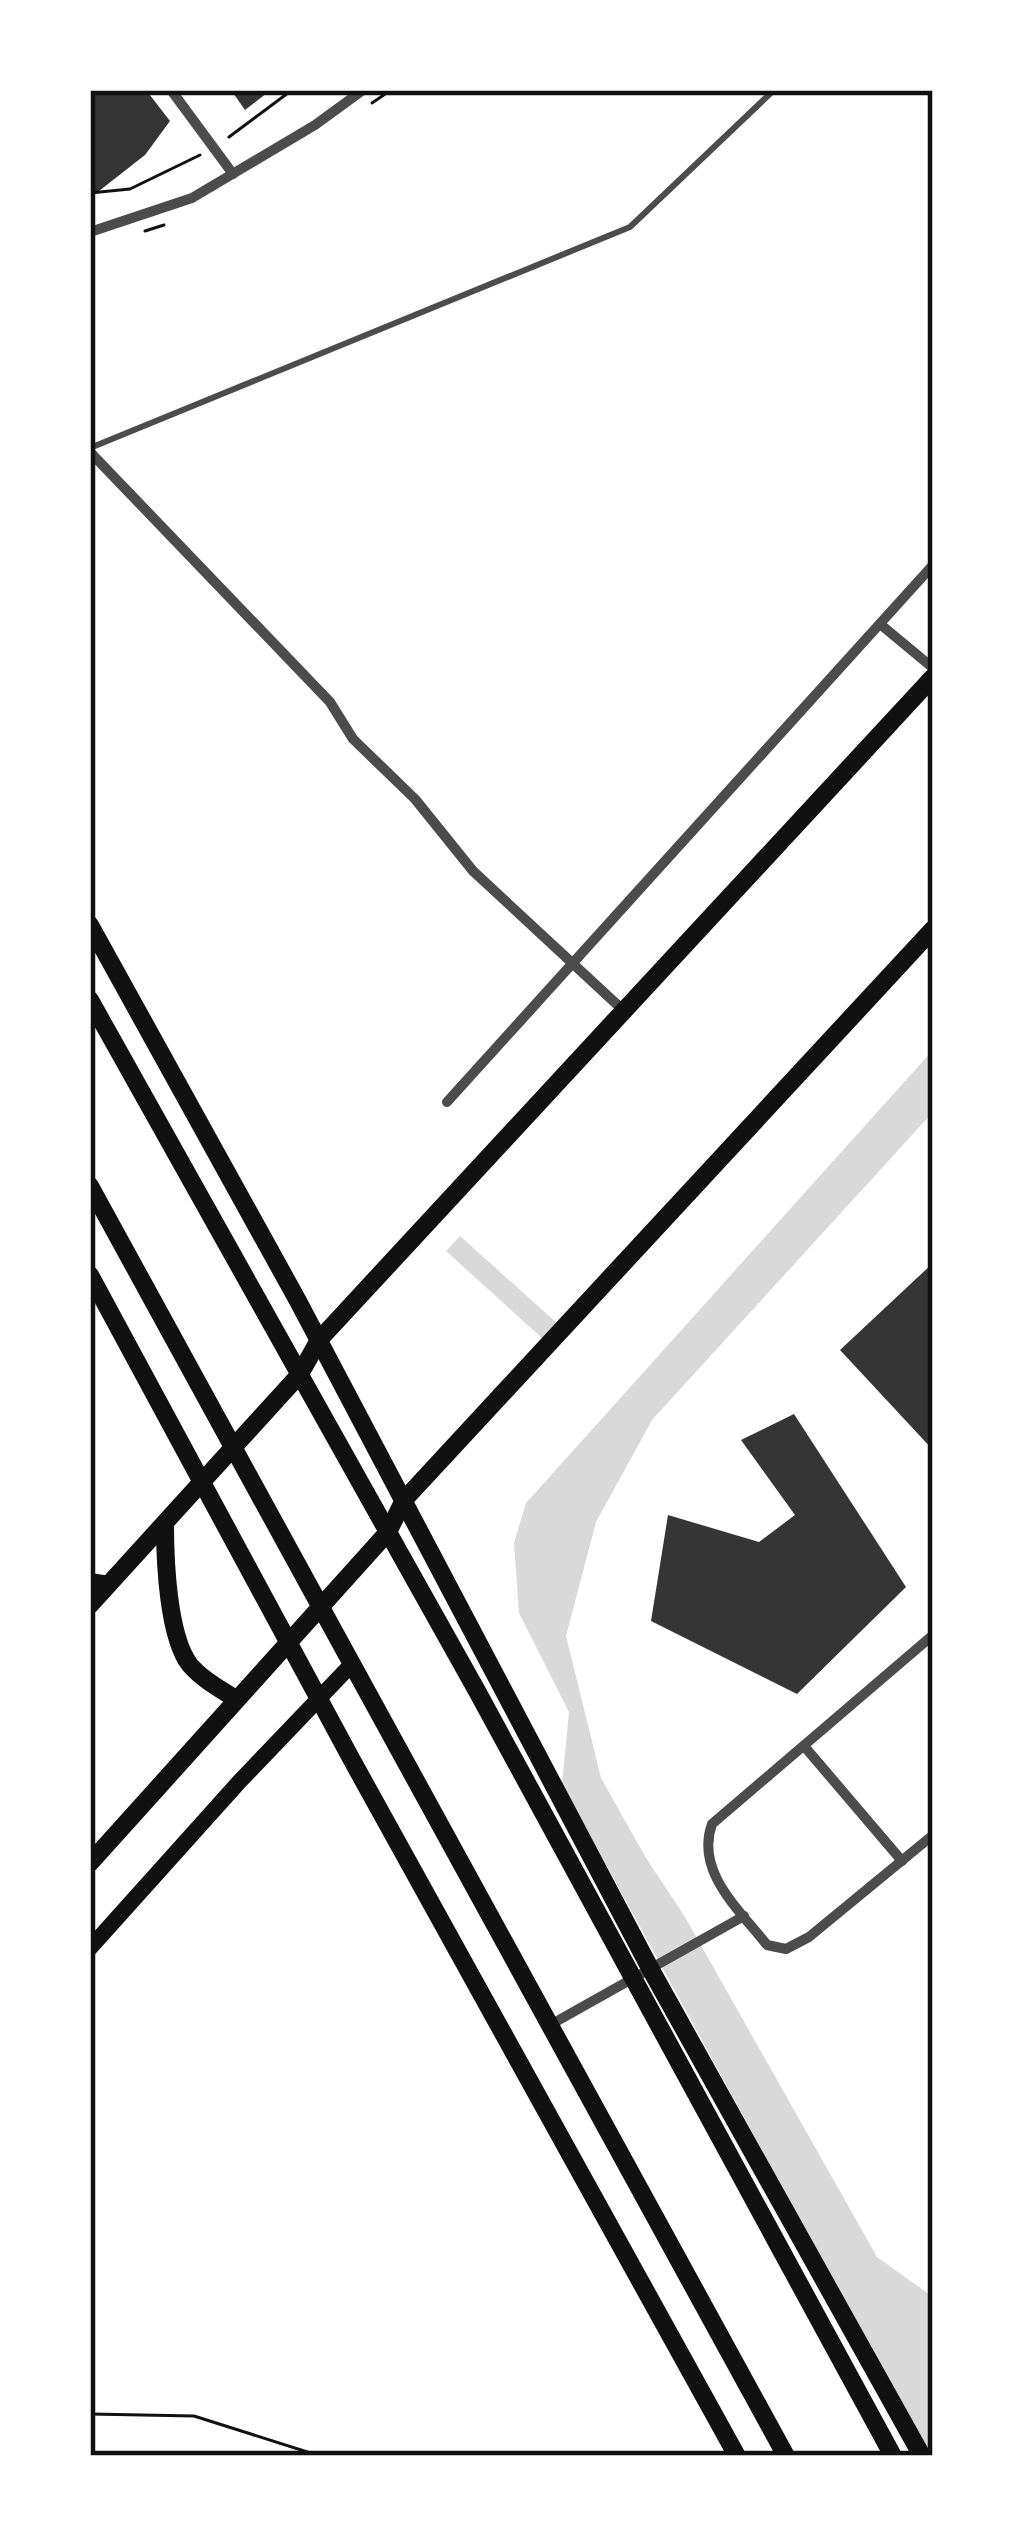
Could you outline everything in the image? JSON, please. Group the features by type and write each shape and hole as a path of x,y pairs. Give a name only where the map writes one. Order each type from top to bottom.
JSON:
{"main road":[{"path":"90,1605 99,1583 165,1525 300,1374 319,1340 933,677"},
{"path":"90,925 404,1500 642,1974 893,2456"},
{"path":"90,1863 388,1532 404,1500 933,929"},
{"path":"90,1000 388,1532 922,2456"},
{"path":"90,1186 786,2456"},
{"path":"90,1275 737,2456"},
{"path":"165,1525 170,1604 187,1662 236,1699"},
{"path":"90,1948 351,1665"}],"street":[{"path":"170,90 232,174"},
{"path":"90,232 192,198 315,125 359,91"},
{"path":"90,450 330,702 353,739 415,799 473,871 624,1011"},
{"path":"447,1102 933,565"},
{"path":"880,624 933,668"},
{"path":"933,1635 712,1824 706,1842 712,1876 766,1945 786,1949 809,1937 933,1835"},
{"path":"804,1746 902,1861"},
{"path":"550,2025 744,1916"}],"lane":[{"path":"90,450 630,227 774,90"}],"path":[{"path":"90,193 130,189"},
{"path":"90,2414 194,2416 320,2456"}],"shaded area":[{"path":"933,1050 933,1112 652,1420 596,1522 566,1636 601,1778 877,2257 933,2297 933,2456 929,2456 562,1784 569,1712 519,1613 514,1543 526,1503"},
{"path":"460,1236 558,1324 544,1340 446,1251"}],"building":[{"path":"90,90 146,90 170,121 145,155 99,191 90,192"},
{"path":"231,90 271,90 245,110"},
{"path":"933,1263 933,1450 840,1350"},
{"path":"794,1414 906,1587 797,1694 651,1621 668,1515 759,1542 795,1515 741,1440"}]}
